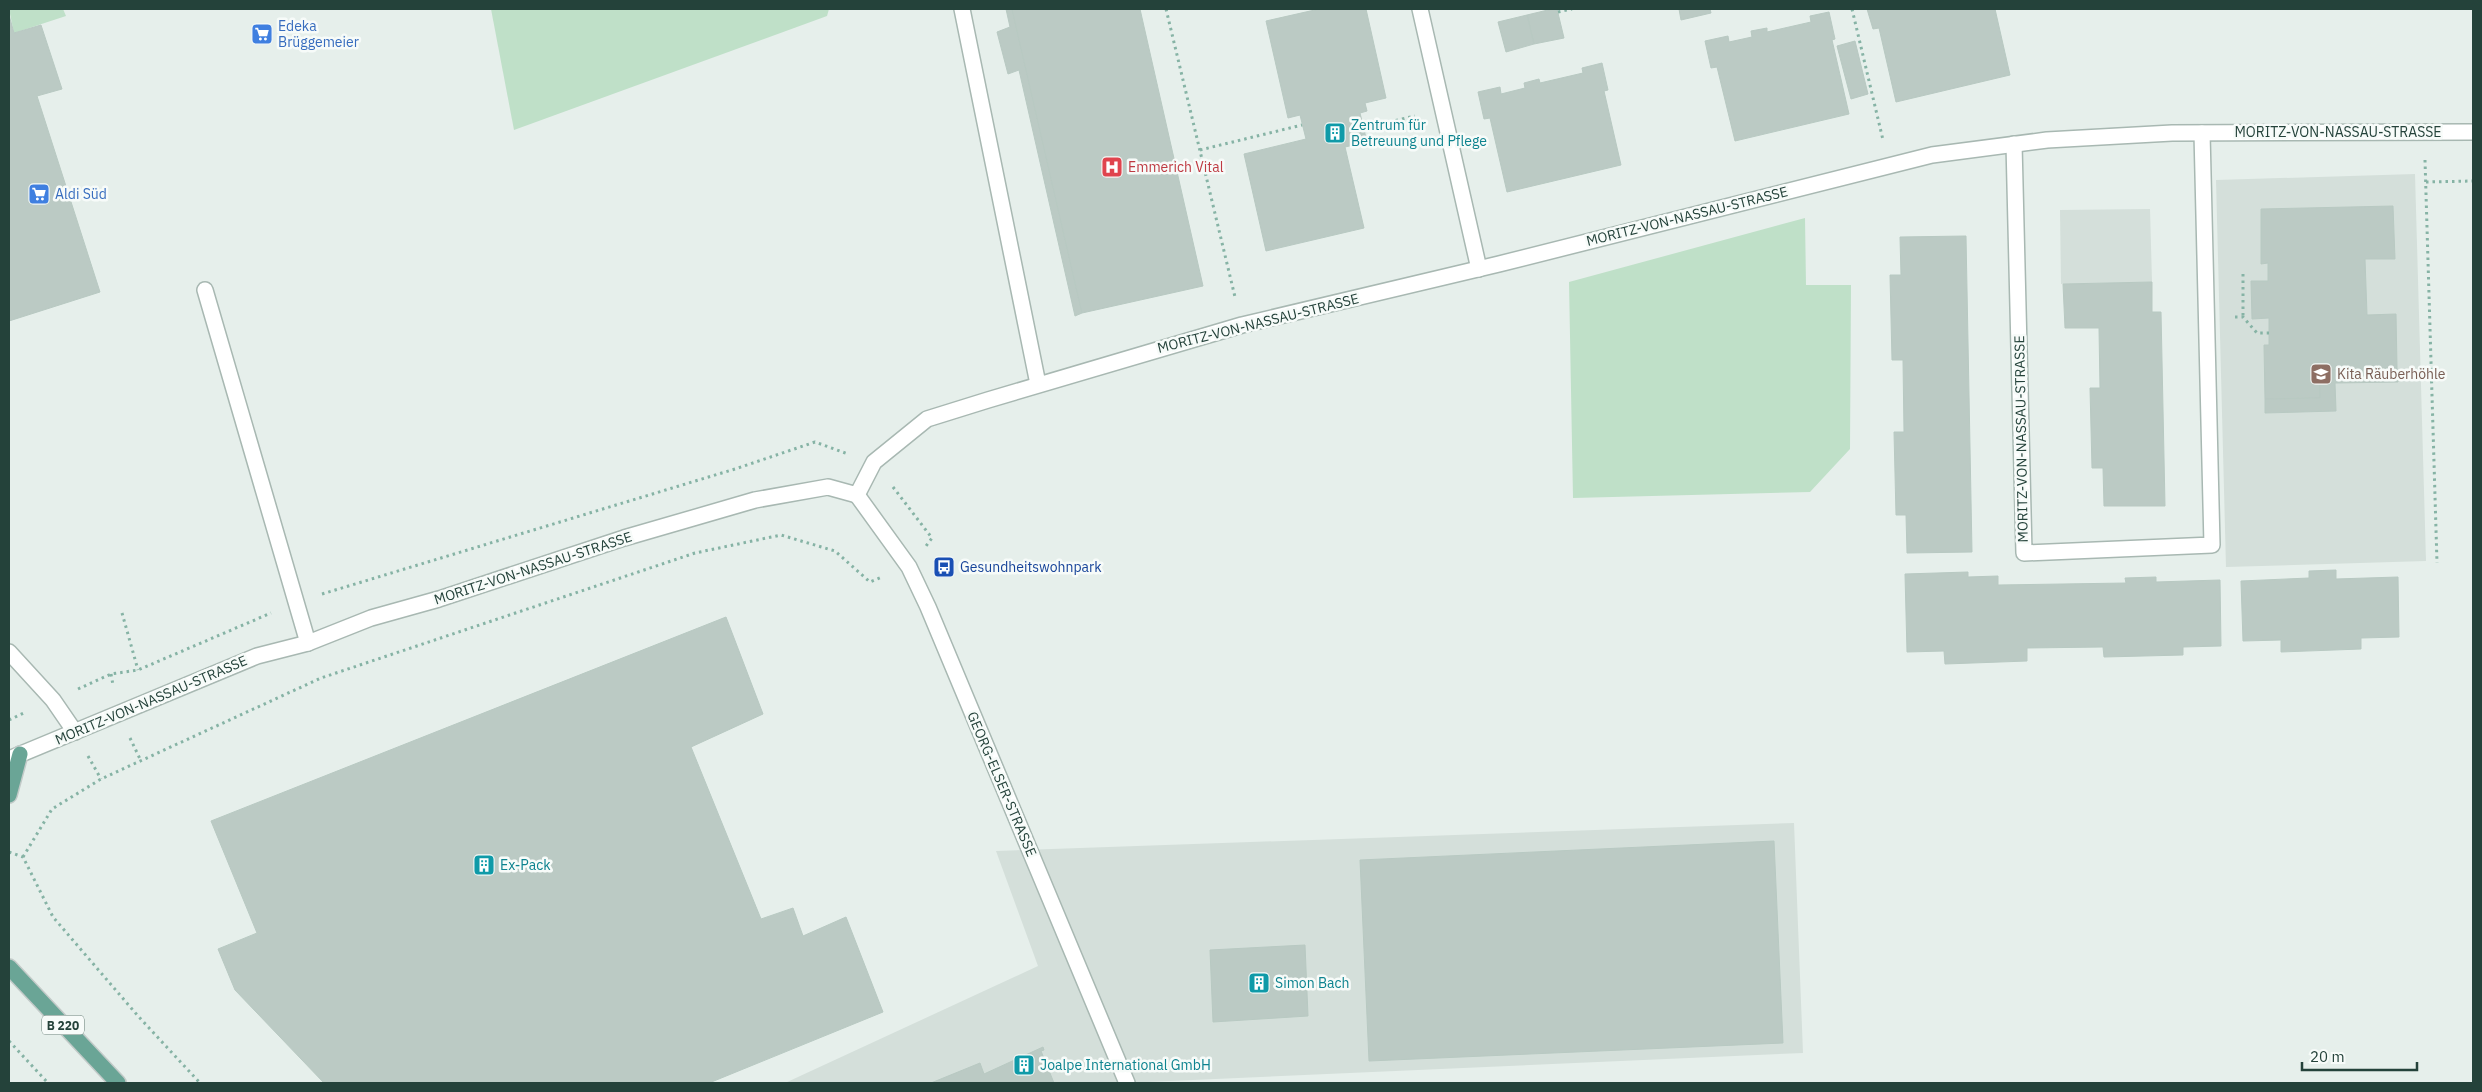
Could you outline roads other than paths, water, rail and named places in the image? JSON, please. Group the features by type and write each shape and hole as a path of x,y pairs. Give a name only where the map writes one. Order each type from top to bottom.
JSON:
{"main road":[{"path":"9,795 14,757"},
{"name":"B 220","path":"9,967 118,1083"}],"street":[{"path":"962,9 1038,384"},
{"path":"1420,9 1478,269"},
{"name":"MORITZ-VON-NASSAU-STRASSE","path":"14,757 257,656 308,643 371,618 439,599 628,537 755,500 828,488 857,495 874,462 927,419 1038,384 1242,326 1478,269 1932,154 2047,140 2202,133 2473,132"},
{"name":"MORITZ-VON-NASSAU-STRASSE","path":"2014,144 2024,553 2212,545 2202,133"},
{"path":"204,290 308,643"},
{"name":"GEORG-ELSER-STRASSE","path":"857,495 909,567 928,607 1127,1083"},
{"path":"9,652 53,700 75,732"}],"place":[{"name":"Edeka Brüggemeier","path":"262,34"},
{"name":"Zentrum für Betreuung und Pflege","path":"1335,133"},
{"name":"Emmerich Vital","path":"1112,167"},
{"name":"Aldi Süd","path":"39,194"},
{"name":"Kita Räuberhöhle","path":"2321,374"},
{"name":"Gesundheitswohnpark","path":"944,567"},
{"name":"Ex-Pack","path":"484,865"},
{"name":"Simon Bach","path":"1259,983"},
{"name":"Joalpe International GmbH","path":"1024,1065"}]}
